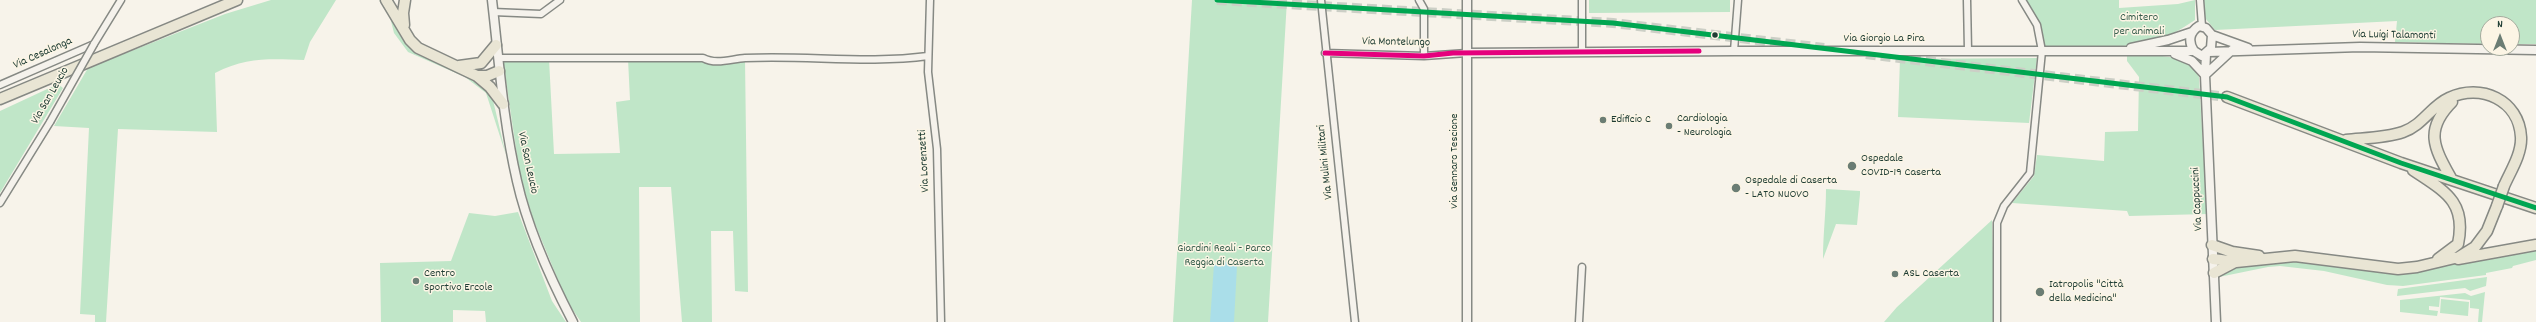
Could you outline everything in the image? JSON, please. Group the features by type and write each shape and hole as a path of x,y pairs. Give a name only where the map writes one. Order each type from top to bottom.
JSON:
{"highway":[{"path":"0,99 237,0"},
{"path":"386,0 410,40 418,48 459,66 477,76 490,87 503,104"},
{"path":"404,29 403,12 406,0"},
{"path":"481,63 496,44"},
{"path":"459,66 481,63 499,71"},
{"path":"477,76 487,76 499,71"},
{"path":"2452,180 2437,154 2433,134 2443,111 2454,100 2473,92"},
{"path":"2343,140 2403,132 2421,123 2447,99 2461,93 2473,92 2489,95 2504,102 2513,112 2519,124 2521,139 2519,151 2487,231 2475,247 2458,257 2446,261"},
{"path":"2228,97 2401,162 2536,208"},
{"path":"2401,162 2432,183 2457,205 2461,220 2458,244 2430,264"},
{"path":"2212,245 2232,252 2271,257"},
{"path":"2213,259 2236,262 2271,257 2295,256 2398,269 2473,258 2536,245"},
{"path":"2214,273 2236,262"}],"street":[{"name":"Via San Leucio","path":"0,203 50,122 94,44 121,0"},
{"name":"Via San Leucio","path":"492,0 503,104 517,182 550,277 573,322"},
{"path":"493,12 541,14 560,0"},
{"name":"Via Lorenzetti","path":"930,0 928,72 937,149 941,322"},
{"name":"Via Mulini Militari","path":"1321,0 1325,53 1355,322"},
{"path":"1419,0 1424,9 1424,56"},
{"name":"Via Gennaro Tescione","path":"1467,0 1467,322"},
{"path":"1582,0 1582,51"},
{"path":"1734,51 1738,0"},
{"path":"1967,0 1968,50"},
{"path":"1997,322 1997,223 2004,206 2030,173 2042,51 2037,25 2022,0"},
{"path":"2200,0 2202,26"},
{"path":"2202,26 2212,35 2212,45 2207,53 2195,53 2190,43 2192,32 2202,26"},
{"name":"Via Giorgio La Pira","path":"2114,51 2168,40 2192,32"},
{"name":"Via Luigi Talamonti","path":"2212,35 2252,49"},
{"name":"Via Cesalonga","path":"0,85 94,44"},
{"name":"Via Luigi Talamonti","path":"2207,53 2252,49 2360,47 2536,50"},
{"name":"Via Giorgio La Pira","path":"1467,53 1582,51 1968,50 2167,51 2195,53"},
{"path":"2205,75 2232,50"},
{"name":"Via Giorgio La Pira","path":"2167,51 2192,61 2205,75"},
{"name":"Via Montelungo","path":"1325,53 1424,56 1467,53"},
{"name":"Via Cappuccini","path":"2195,53 2205,75"},
{"name":"Via Cappuccini","path":"2207,53 2205,75 2216,322"},
{"path":"498,58 703,58 709,61 745,58 882,59 928,56"},
{"path":"1579,322 1582,267"}],"green space":[{"path":"271,0 336,0 310,42 304,60 258,60 237,64 215,73 217,132 118,129 106,322 95,322 95,315 80,314 89,128 54,126 88,68 225,14"},
{"path":"379,0 388,8 399,34 410,48 422,56 478,80 492,96 506,155 486,93 465,77 408,52 394,33 390,17"},
{"name":"Giardini Reali - Parco Reggia di Caserta","path":"1192,0 1287,0 1268,322 1173,322"},
{"path":"1589,0 1730,0 1730,12 1589,13"},
{"name":"Cimitero per animali","path":"2025,0 2119,0 2119,8 2178,4 2195,0 2195,20 2166,37 2139,44 2106,47 2044,47 2038,24"},
{"path":"2204,0 2536,0 2536,44 2520,44 2520,16 2480,16 2480,44 2395,42 2397,21 2215,30 2205,18"},
{"path":"2127,55 2157,56 2177,59 2186,63 2199,77 2207,214 2129,216 2127,211 2012,203 2034,176 2037,155 2104,161 2105,132 2138,131 2139,77 2127,61"},
{"path":"2037,58 2029,123 1898,117 1900,59"},
{"path":"549,59 554,154 620,153 616,102 630,100 628,59 745,59 748,292 735,291 733,231 711,231 712,322 682,322 671,187 639,187 640,322 581,322 568,303 533,219 520,176 503,60"},
{"path":"58,84 63,88 0,193 0,111"},
{"path":"1826,189 1860,191 1860,194 1857,225 1836,224 1823,259 1826,207"},
{"path":"518,212 552,301 566,322 486,322 485,311 453,310 453,322 381,322 380,263 451,261 469,213 495,216"},
{"path":"1992,220 1995,322 1884,322 1897,307"},
{"path":"2536,248 2536,260 2513,266 2512,268 2486,273 2486,275 2403,286 2387,285 2324,271 2280,266 2219,277 2237,267 2306,260 2418,271"},
{"path":"2487,277 2486,286 2470,291 2465,288 2397,296 2398,289"},
{"path":"2485,292 2482,322 2478,322 2479,309 2470,308 2470,300 2440,297 2439,307 2429,306 2429,310 2438,311 2437,316 2400,312 2400,300 2465,293 2471,296"},
{"path":"2441,299 2469,302 2468,316 2440,313"}],"water":[{"path":"1223,261 1237,266 1234,322 1210,322 1214,264 1219,265"}],"tunnel":[{"path":"1217,0 1613,23 1824,48"},
{"path":"1866,54 2227,97"}],"transit line":[{"path":"1217,0 1613,23 2227,97 2401,163 2536,208"},
{"path":"1325,53 1424,56 1453,53 1699,51"}],"place":[{"name":"Edificio C","path":"1603,120"},
{"name":"Cardiologia - Neurologia","path":"1669,126"},
{"name":"Ospedale COVID-19 Caserta","path":"1852,166"},
{"name":"Ospedale di Caserta - LATO NUOVO","path":"1736,188"},
{"name":"ASL Caserta","path":"1895,274"},
{"name":"Centro Sportivo Ercole","path":"416,281"},
{"name":"Iatropolis \"Città della Medicina\"","path":"2040,292"}]}
